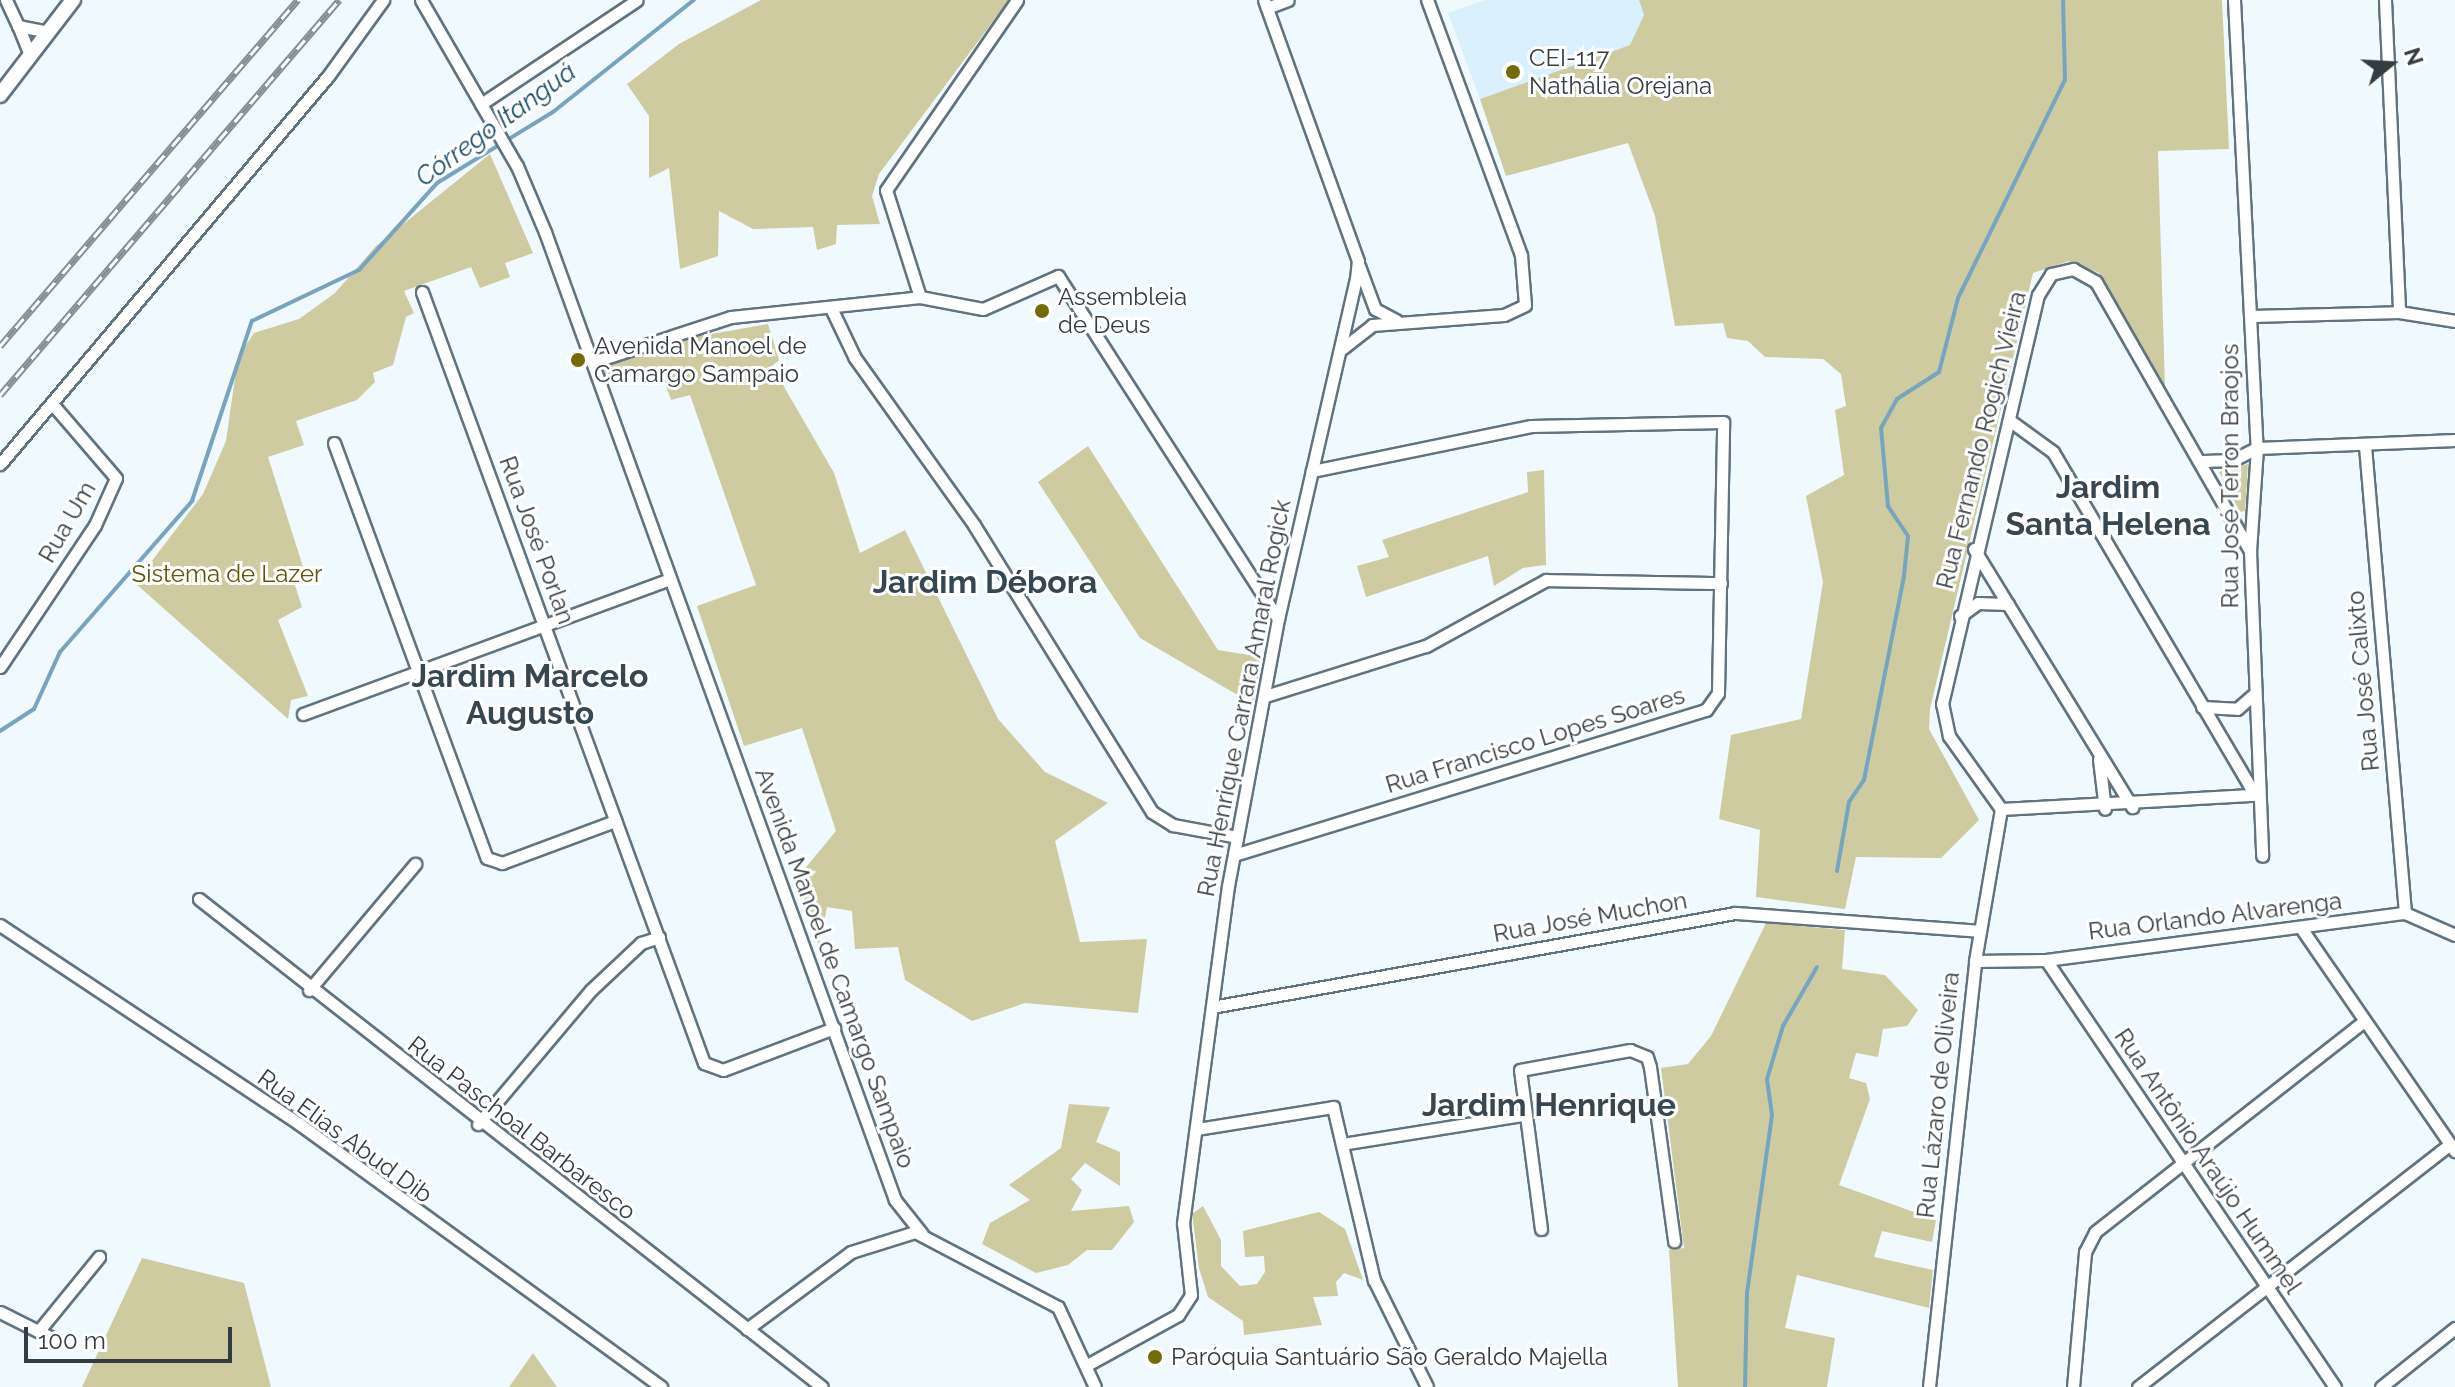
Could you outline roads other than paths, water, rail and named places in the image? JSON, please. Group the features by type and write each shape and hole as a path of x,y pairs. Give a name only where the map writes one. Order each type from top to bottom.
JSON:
{"street":[{"path":"6,0 30,55"},
{"path":"0,95 73,0"},
{"path":"0,464 54,406 328,76 383,0"},
{"name":"Avenida Manoel de Camargo Sampaio","path":"421,0 510,153 593,362 834,1028 895,1200 899,1234 922,1234"},
{"path":"481,104 637,0"},
{"path":"920,297 886,190 1017,0"},
{"path":"1288,0 1265,4 1375,309 1401,322"},
{"path":"1337,359 1361,328 1518,312 1528,292 1427,0"},
{"name":"Rua José Terron Braojos","path":"2234,0 2257,448 2250,551 2255,795 2262,856"},
{"path":"2385,0 2399,312"},
{"path":"18,26 48,32"},
{"name":"Rua Henrique Carrara Amaral Rogick","path":"1087,1365 1188,1306 1183,1223 1234,855 1278,619 1358,261"},
{"name":"Rua Fernando Rogich Vieira","path":"2001,809 1942,722 1974,549 2043,282 2073,269 2096,282 2203,461 2250,551"},
{"path":"593,362 731,317 920,297 983,309 1048,276 1063,282 1278,619"},
{"name":"Rua José Porlan","path":"422,292 546,624 704,1063 713,1069 834,1028"},
{"path":"831,308 855,358 974,525 1152,812 1173,825 1237,837"},
{"path":"2251,316 2399,312 2455,321"},
{"name":"Rua Um","path":"0,667 95,525 116,478 54,406"},
{"path":"2009,420 2053,452 2202,707 2233,766 2255,795"},
{"name":"Rua Francisco Lopes Soares","path":"1234,855 1706,710 1718,693 1723,422 1531,426 1312,471"},
{"path":"2203,461 2233,460 2257,448 2455,440"},
{"path":"334,443 494,862 615,821"},
{"name":"Rua José Calixto","path":"2365,446 2405,913"},
{"path":"1974,549 2132,807"},
{"path":"303,714 670,579"},
{"path":"1265,696 1426,646 1546,580 1721,583"},
{"path":"1960,616 1978,603 2008,604"},
{"path":"2202,707 2237,709 2254,694"},
{"path":"2093,744 2105,809"},
{"path":"2224,797 2233,766"},
{"path":"2001,809 2105,809 2255,795"},
{"name":"Rua Lázaro de Oliveira","path":"1929,1387 1975,961 2001,809"},
{"path":"309,990 415,864"},
{"name":"Rua Paschoal Barbaresco","path":"199,899 478,1124 822,1387"},
{"name":"Rua José Muchon","path":"1212,1007 1735,913 1773,910 1979,931"},
{"path":"2405,913 2455,935"},
{"name":"Rua Orlando Alvarenga","path":"1975,961 2046,960 2405,913"},
{"name":"Rua Elias Abud Dib","path":"0,925 298,1123 661,1387"},
{"path":"2138,1387 2453,1148 2301,928"},
{"path":"478,1124 591,990 641,943 659,937"},
{"name":"Rua Antônio Araújo Hummel","path":"2046,960 2335,1387"},
{"path":"2073,1387 2088,1241 2180,1162 2364,1021"},
{"path":"1541,1229 1523,1115 1520,1070 1641,1052 1650,1067 1674,1241"},
{"path":"1197,1129 1333,1107 1352,1211 1374,1280 1427,1387"},
{"path":"1342,1144 1523,1115"},
{"name":"Avenida Manoel de Camargo Sampaio","path":"895,1200 922,1234 1058,1307 1095,1387"},
{"path":"747,1329 851,1252 899,1234"},
{"path":"41,1328 99,1257"},
{"path":"0,1312 41,1328 56,1340"},
{"path":"2381,1387 2455,1328"}],"waterway":[{"name":"Córrego Itanguá","path":"0,731 34,709 60,652 192,501 252,321 359,270 437,183 553,112 694,0"},
{"path":"1837,871 1849,802 1864,780 1904,576 1908,536 1888,506 1881,428 1897,399 1939,372 1958,298 2065,80 2063,0"},
{"path":"1745,1387 1747,1293 1772,1115 1767,1079 1783,1026 1817,967"}],"railway":[{"path":"0,346 298,0"},
{"path":"0,395 339,0"}],"place":[{"name":"CEI-117 Nathália Orejana","path":"1513,72"},
{"name":"Assembleia de Deus","path":"1042,311"},
{"name":"Avenida Manoel de Camargo Sampaio","path":"578,360"},
{"name":"Paróquia Santuário São Geraldo Majella","path":"1155,1357"}],"district":[{"name":"Jardim Santa Helena","path":"2108,506"},
{"name":"Jardim Débora","path":"985,582"},
{"name":"Jardim Marcelo Augusto","path":"530,696"},
{"name":"Jardim Henrique","path":"1549,1105"}],"park label":[{"name":"Sistema de Lazer","path":"227,574"}]}
